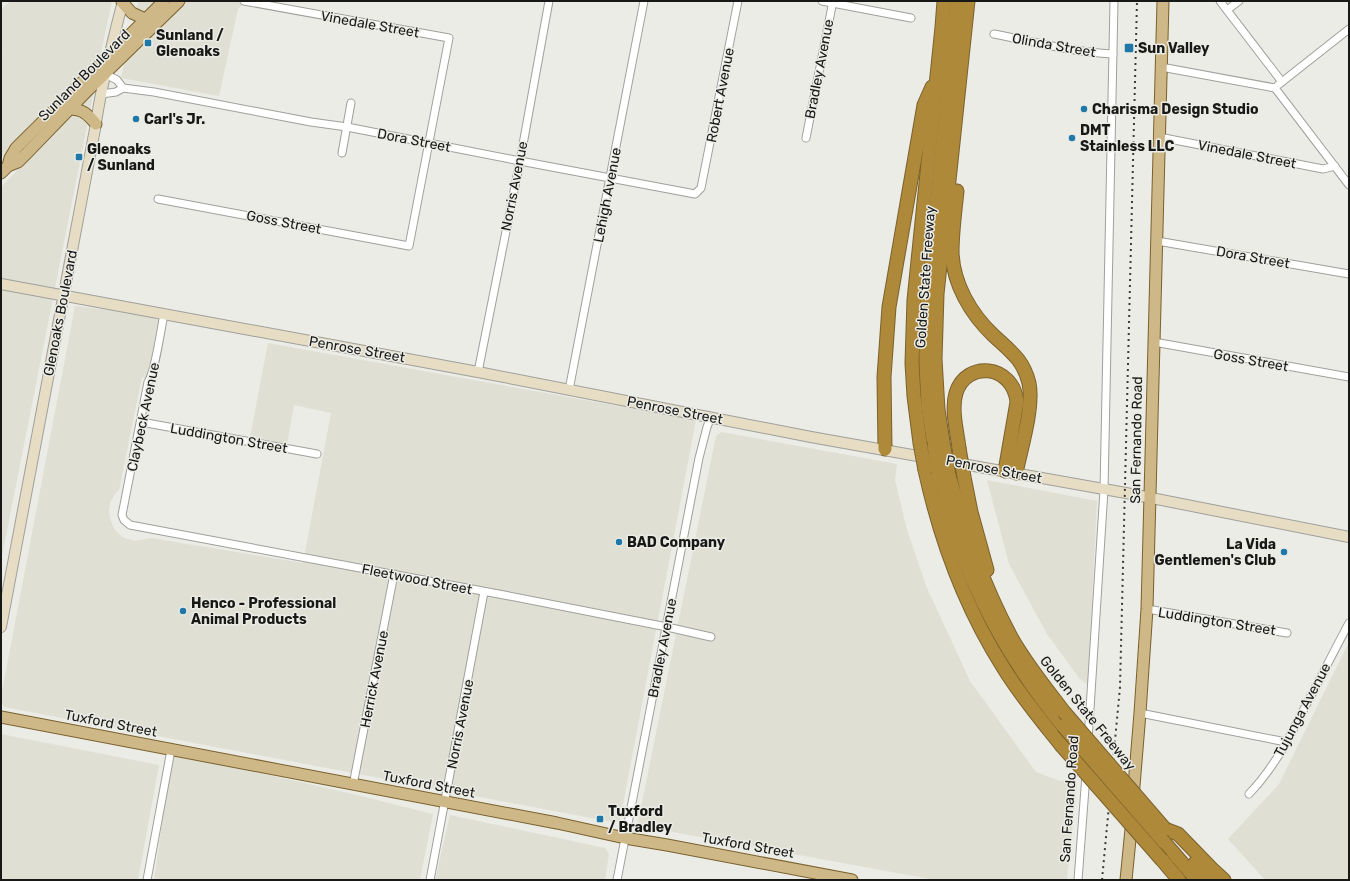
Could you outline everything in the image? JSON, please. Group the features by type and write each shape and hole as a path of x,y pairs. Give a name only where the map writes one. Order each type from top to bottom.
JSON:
{"highway":[{"name":"Golden State Freeway","path":"944,1 913,314 913,370 915,402 931,445 936,472 933,503 950,557 964,592 1002,667 1019,692 1062,735 1163,850 1176,877"},
{"path":"931,445 922,392 921,321 949,49 952,1"},
{"path":"931,445 927,388 926,312 957,1"},
{"name":"Golden State Freeway","path":"968,1 937,294 935,360 938,410 931,445 936,472 963,524 974,556 991,596 1011,637 1026,661 1064,712 1210,880"},
{"path":"885,449 884,377 889,307 924,104 937,76"},
{"path":"958,104 960,152 952,252 954,267 963,295 976,316 993,335 1019,359 1026,375 1029,389 1028,412 1010,472"},
{"path":"991,596 986,564 971,512 954,414 954,403 958,388 962,382 973,373 979,371 991,371 997,373 1009,381 1016,394 1017,402 1010,472"},
{"path":"936,472 952,526 972,578 1002,640 1062,735 1190,880"},
{"path":"1165,829 1178,834 1224,880"},
{"path":"1163,850 1197,880"}],"main road":[{"name":"Sunland Boulevard","path":"4,170 16,148 164,1"},
{"name":"Sunland Boulevard","path":"4,170 18,162 179,1"},
{"name":"San Fernando Road","path":"1126,880 1147,610 1163,1"},
{"path":"123,2 132,13 145,19"},
{"name":"Glenoaks Boulevard","path":"1,626 101,94 123,2"},
{"path":"70,109 85,112 96,124"},
{"name":"Penrose Street","path":"1,284 478,372 804,435 1150,498 1349,537"},
{"name":"Tuxford Street","path":"1,717 575,827 625,838 852,880"}],"street":[{"name":"Vinedale Street","path":"244,1 449,38 429,142"},
{"name":"Norris Avenue","path":"478,372 520,161 549,1"},
{"name":"Lehigh Avenue","path":"569,390 644,1"},
{"name":"Robert Avenue","path":"702,188 738,1"},
{"path":"822,1 911,18"},
{"name":"San Fernando Road","path":"1078,880 1104,490 1114,1"},
{"path":"1220,1 1282,82"},
{"path":"1227,10 1239,1"},
{"name":"Bradley Avenue","path":"806,138 833,2"},
{"path":"1275,88 1349,29"},
{"name":"Olinda Street","path":"994,34 1068,48 1113,54"},
{"path":"1161,67 1275,88 1349,185"},
{"path":"105,74 117,80 123,88"},
{"name":"Dora Street","path":"101,94 116,92 123,88 429,142 610,179 694,194 702,188"},
{"path":"342,153 351,103"},
{"name":"Vinedale Street","path":"1159,136 1323,169 1335,166"},
{"name":"Goss Street","path":"158,199 409,246 429,142"},
{"name":"Dora Street","path":"1157,241 1349,274"},
{"name":"Claybeck Avenue","path":"124,520 122,515 148,382 151,379 164,314"},
{"name":"Goss Street","path":"1154,342 1349,377"},
{"name":"Bradley Avenue","path":"617,880 699,458 711,417"},
{"name":"Luddington Street","path":"141,422 317,454"},
{"name":"Fleetwood Street","path":"124,520 130,525 394,574 667,627 711,637"},
{"name":"Herrick Avenue","path":"353,785 394,574"},
{"name":"Norris Avenue","path":"430,880 484,592"},
{"name":"Luddington Street","path":"1147,610 1287,633"},
{"name":"Tujunga Avenue","path":"1249,794 1262,781 1272,766 1349,623"},
{"path":"1140,713 1286,742"},
{"path":"147,880 171,750"}],"shaded area":[{"path":"11,1 112,1 100,57 1,157 1,57 3,55 1,52 1,9"},
{"path":"138,1 247,1 238,9 219,96 121,78"},
{"path":"94,91 1,561 1,187"},
{"path":"75,306 153,315 158,320 148,378 142,377 119,490 114,495 110,503 109,511 110,519 115,530 122,537 135,541 151,538 303,563 331,413 294,405 287,445 250,437 268,343 696,420 620,820 612,822 4,707 1,697"},
{"path":"721,432 897,464 895,480 907,530 927,588 970,681 1036,772 1060,781 1075,779 1077,785 1067,880 935,880 640,826 638,822 716,436"},
{"path":"987,480 1097,501 1088,685 1079,678 1047,634 1009,564"},
{"path":"1349,642 1349,880 1265,880 1228,839 1279,784"},
{"path":"1,734 159,765 138,880 1,880"},
{"path":"172,753 353,794 433,814 420,880 154,880"},
{"path":"450,815 605,848 609,854 605,880 435,880"}],"railway":[{"path":"1102,880 1120,687 1137,1"}],"place":[{"name":"Sunland / Glenoaks","path":"148,43"},
{"name":"Sun Valley","path":"1129,48"},
{"name":"Charisma Design Studio","path":"1084,109"},
{"name":"Carl's Jr.","path":"136,119"},
{"name":"DMT Stainless LLC","path":"1072,138"},
{"name":"Glenoaks / Sunland","path":"79,157"},
{"name":"BAD Company","path":"619,542"},
{"name":"La Vida Gentlemen's Club","path":"1284,552"},
{"name":"Henco - Professional Animal Products","path":"183,611"},
{"name":"Tuxford / Bradley","path":"600,819"}]}
